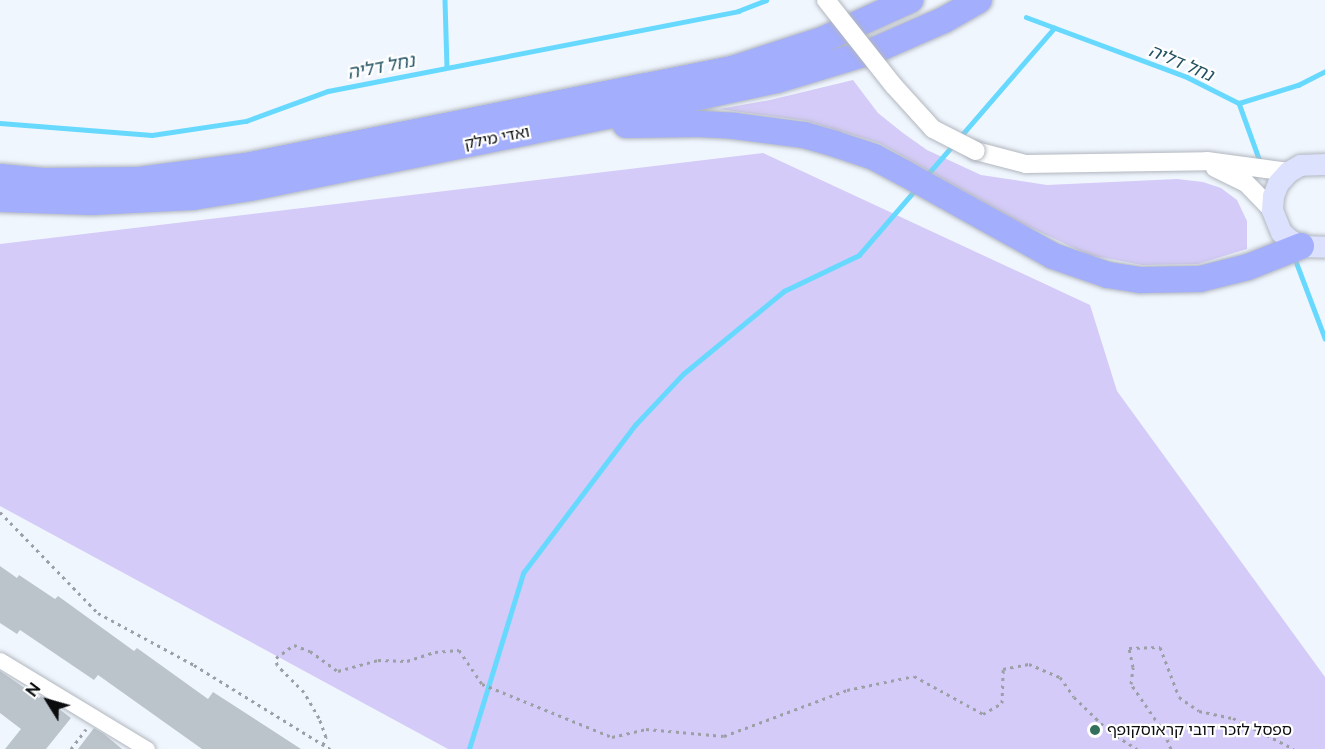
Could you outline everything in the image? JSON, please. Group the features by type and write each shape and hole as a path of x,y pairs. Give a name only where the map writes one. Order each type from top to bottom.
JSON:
{"highway":[{"name":"ואדי מילק","path":"0,177 43,181 138,180 246,166 732,69 822,40 910,0"},
{"name":"ואדי מילק","path":"0,199 92,202 193,197 737,90 822,67 910,35 979,0"},
{"path":"485,140 620,125 662,124 734,126 804,135 874,157 1053,256 1084,269 1141,280 1200,279 1223,275 1313,246"}],"main road":[{"path":"1313,246 1281,232 1272,210 1276,189 1288,172 1300,165 1325,164"}],"street":[{"path":"826,0 894,86 933,129 976,151 1026,164 1207,161 1288,172"},
{"path":"1184,163 1218,169 1239,179 1257,193 1272,210"},
{"path":"0,660 96,716 147,749"}],"path":[{"path":"0,512 98,614 194,664 330,749"},
{"path":"323,745 326,737 304,692 277,665 276,658 294,645 310,651 338,671 378,660 407,661 435,652 459,650 482,684 612,737 646,729 724,736 848,690 914,676 983,714 1002,703 1004,669 1029,664 1060,677 1074,698 1110,732 1137,749"},
{"path":"1171,749 1164,732 1131,684 1133,667 1129,648 1160,647 1179,697 1199,711 1233,718 1294,749"},
{"path":"71,749 96,716"}],"shaded area":[{"path":"853,80 878,113 903,133 927,150 981,175 1047,185 1177,179 1203,182 1221,188 1237,200 1247,221 1247,249 1198,264 1142,265 1089,255 1023,224 879,143 807,121 719,109 770,100"},
{"path":"763,153 1090,305 1117,391 1325,677 1325,749 448,749 0,506 0,244"}],"building":[{"path":"0,566 17,578 19,575 55,599 58,596 134,651 137,648 208,699 213,692 301,749 202,749 98,675 94,680 20,630 17,634 0,623"},
{"path":"0,671 71,718 46,749 5,749 21,729 0,713"},
{"path":"94,728 104,734 122,749 78,749"}],"waterway":[{"path":"445,0 447,67"},
{"name":"נחל דליה","path":"0,123 152,135 246,121 328,91 738,11 766,0"},
{"name":"נחל דליה","path":"1026,17 1187,77 1239,103 1298,85 1325,71"},
{"path":"960,137 1054,28"},
{"path":"1239,103 1261,164"},
{"path":"927,175 953,145"},
{"path":"469,749 523,573 635,425 683,374 784,291 859,255 916,189"},
{"path":"1294,256 1325,338"}],"place":[{"name":"ספסל לזכר דובי קראוסקופף","path":"1095,730"}]}
